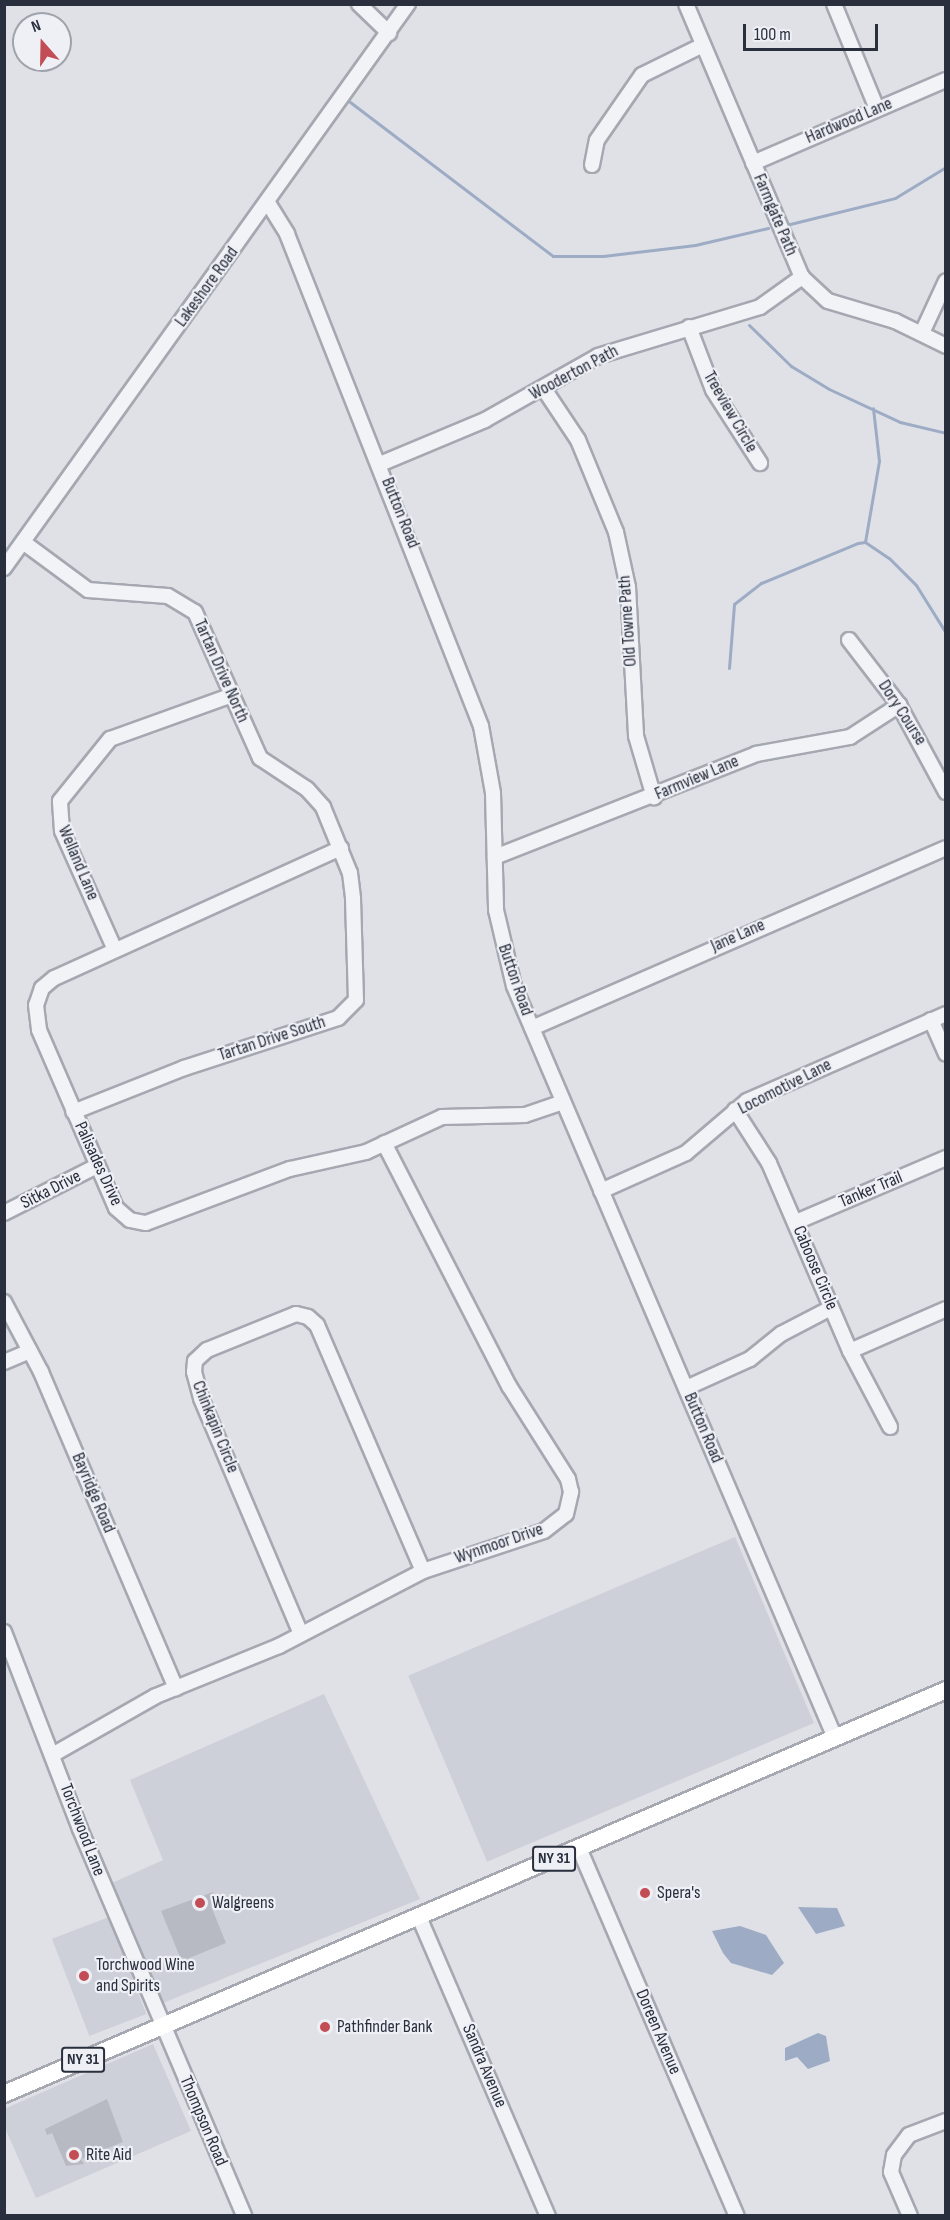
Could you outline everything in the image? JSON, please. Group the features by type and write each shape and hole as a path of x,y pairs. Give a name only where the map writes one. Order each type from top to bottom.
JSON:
{"main road":[{"name":"NY 31","path":"4,2094 945,1690"}],"street":[{"path":"359,4 389,33"},
{"name":"Lakeshore Road","path":"4,568 268,203 408,4"},
{"name":"Farmgate Path","path":"686,4 802,277 828,301 922,333 945,346"},
{"path":"834,4 877,109"},
{"path":"592,165 597,140 642,75 703,45"},
{"name":"Hardwood Lane","path":"753,163 945,81"},
{"name":"Button Road","path":"268,203 287,234 482,726 489,757 500,937 532,1028 835,1738"},
{"name":"Wooderton Path","path":"380,464 544,388 598,356 760,307 802,277"},
{"path":"922,333 945,281"},
{"name":"Treeview Circle","path":"688,327 712,390 760,463"},
{"name":"Old Towne Path","path":"544,388 578,440 616,532 628,587 636,736 654,797"},
{"name":"Tartan Drive North","path":"23,543 88,590 158,594 182,602 200,620 260,758 316,796 341,848"},
{"name":"Dory Course","path":"849,640 899,705 945,792"},
{"name":"Welland Lane","path":"115,950 62,831 60,801 110,739 232,694"},
{"name":"Farmview Lane","path":"495,857 654,797 756,754 850,737 899,705"},
{"name":"Palisades Drive","path":"341,848 54,978 42,988 36,1005 39,1030 116,1208 130,1220 146,1223 274,1174 335,1162 442,1117 525,1115 563,1102"},
{"name":"Tartan Drive South","path":"73,1112 184,1068 321,1026 352,1006 357,990 353,898 341,848"},
{"name":"Jane Lane","path":"532,1028 945,848"},
{"name":"Locomotive Lane","path":"602,1191 686,1153 735,1110 783,1083 945,1014"},
{"path":"931,1020 945,1054"},
{"name":"Caboose Circle","path":"735,1110 769,1163 850,1351 890,1427"},
{"name":"Wynmoor Drive","path":"54,1754 176,1688 301,1634 423,1571 543,1531 566,1514 571,1492 562,1469 509,1386 384,1143"},
{"name":"Tanker Trail","path":"796,1222 945,1158"},
{"name":"Sitka Drive","path":"4,1213 97,1166"},
{"name":"Bayridge Road","path":"4,1302 30,1351 176,1688"},
{"path":"686,1388 750,1359 781,1334 831,1308"},
{"path":"850,1351 945,1309"},
{"name":"Chinkapin Circle","path":"301,1634 201,1398 195,1361 207,1350 296,1314 317,1325 423,1571"},
{"path":"4,1362 30,1351"},
{"name":"Torchwood Lane","path":"5,1635 54,1754 80,1829 162,2026"},
{"name":"Doreen Avenue","path":"579,1848 737,2216"},
{"name":"Sandra Avenue","path":"419,1917 548,2216"},
{"name":"Thompson Road","path":"162,2026 244,2216"},
{"path":"910,2216 891,2172 894,2155 909,2135 945,2121"}],"shaded area":[{"path":"735,1537 814,1723 487,1862 408,1676"},
{"path":"324,1694 420,1899 163,2003 112,1883 163,1860 130,1780"},
{"path":"109,1917 146,2014 89,2036 52,1939"},
{"path":"153,2044 191,2131 36,2198 5,2128 4,2109"}],"water":[{"path":"798,1907 837,1908 845,1926 816,1934"},
{"path":"740,1926 766,1935 784,1963 772,1975 731,1963 723,1953 712,1931"},
{"path":"818,2033 826,2036 830,2061 808,2069 797,2057 785,2061 785,2048"}],"building":[{"name":"Walgreens","path":"213,1892 217,1903 211,1906 226,1943 187,1959 180,1957 161,1911"},
{"name":"Rite Aid","path":"107,2099 123,2142 81,2159 84,2164 66,2166 52,2133 47,2135 45,2129"}],"waterway":[{"path":"350,102 553,256 603,256 695,245 768,228"},
{"path":"786,225 895,198 946,167"},
{"path":"749,325 791,366 829,389 900,422 946,433"},
{"path":"865,542 879,461 873,408"},
{"path":"729,668 734,604 761,583 858,543 865,542 889,558 916,585 946,633"}],"place":[{"name":"Spera's","path":"645,1893"},
{"name":"Walgreens","path":"200,1903"},
{"name":"Torchwood Wine and Spirits","path":"84,1976"},
{"name":"Pathfinder Bank","path":"325,2027"},
{"name":"Rite Aid","path":"74,2155"}]}
